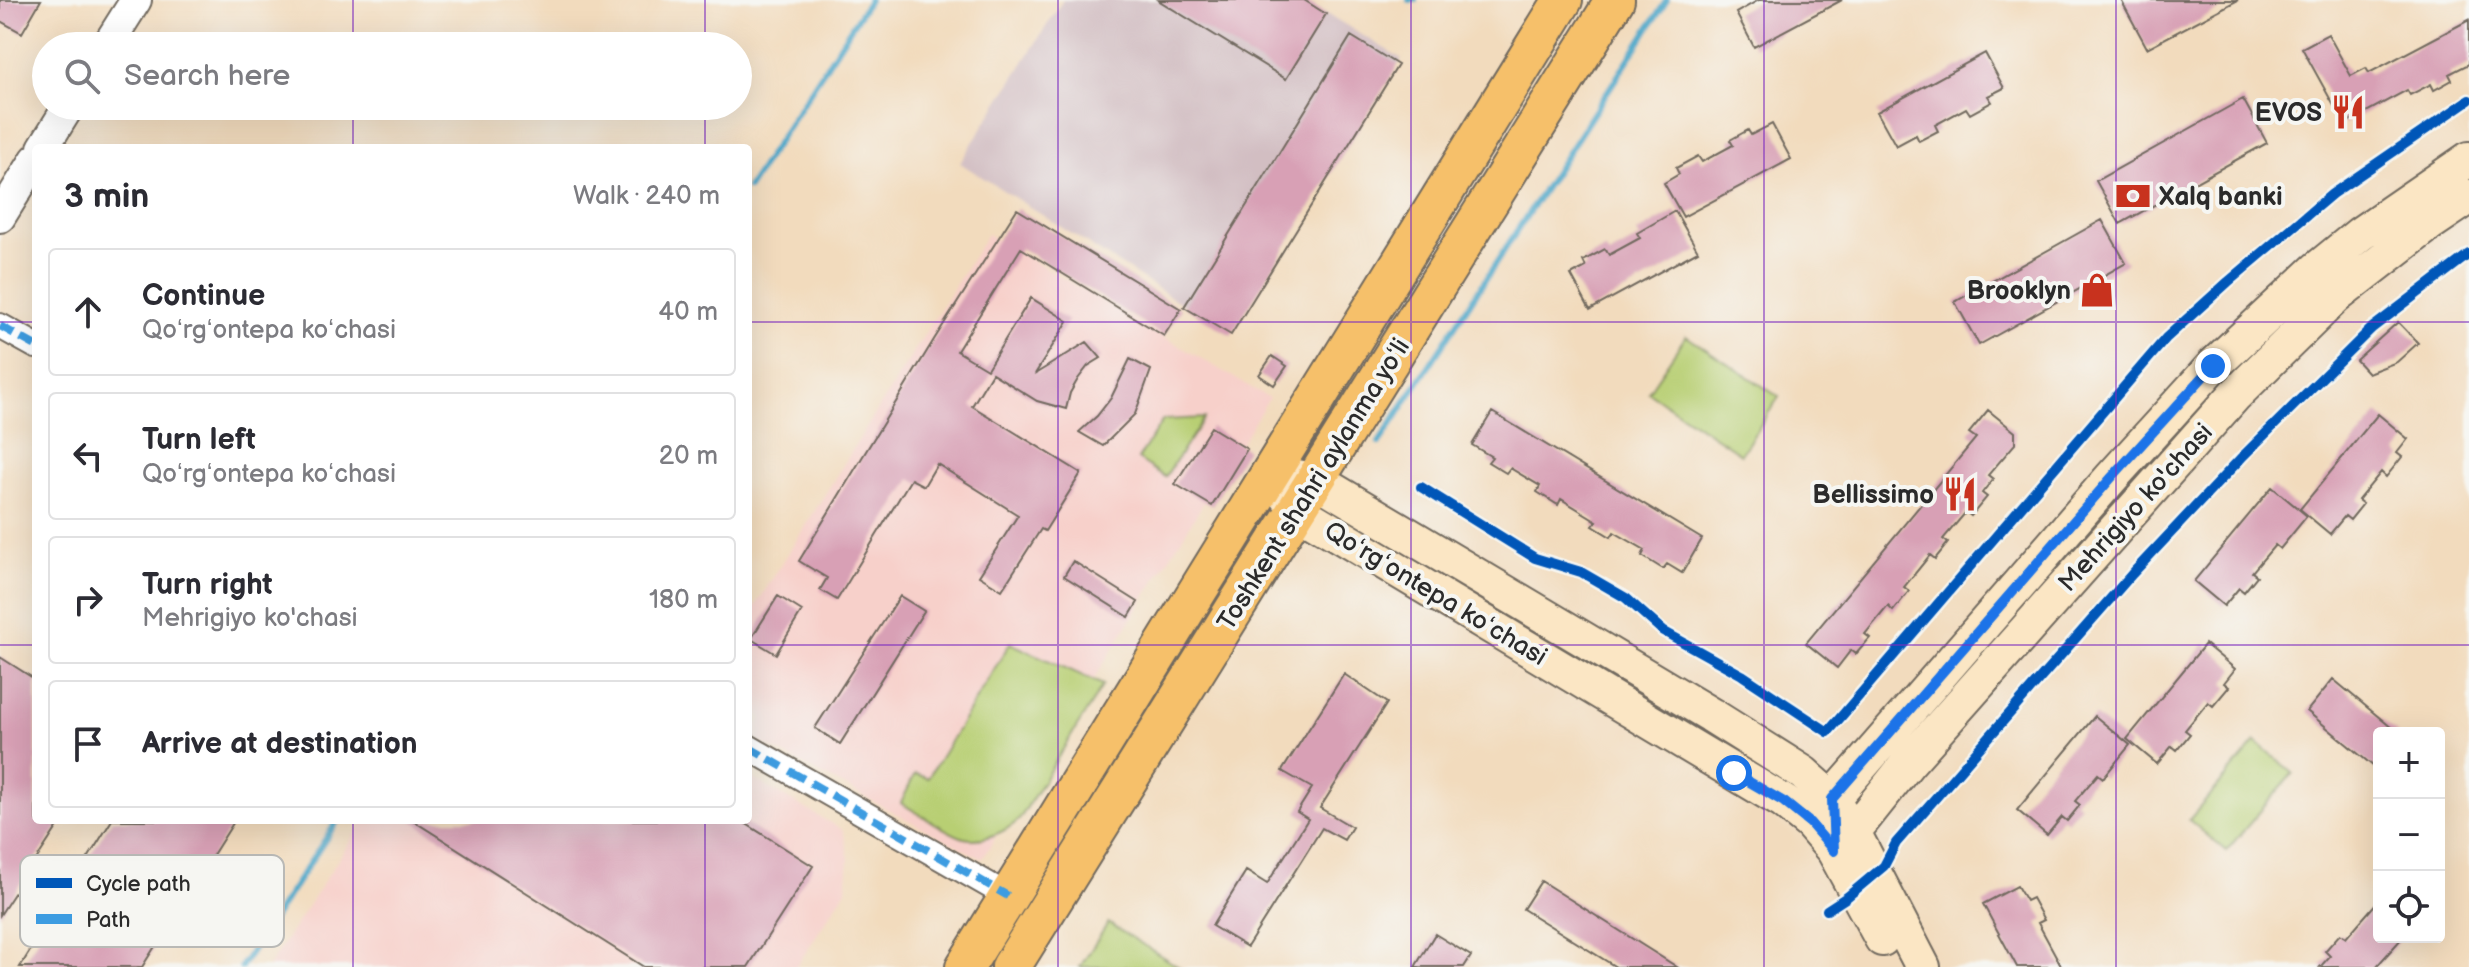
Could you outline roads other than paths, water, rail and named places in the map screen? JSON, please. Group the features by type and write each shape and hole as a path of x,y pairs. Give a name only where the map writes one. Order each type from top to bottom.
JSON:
{"highway":[{"name":"Toshkent shahri aylanma yoʻli","path":"965,967 1563,0"},
{"name":"Toshkent shahri aylanma yoʻli","path":"1011,967 1615,0"}],"main road":[{"name":"Mehrigiyo ko'chasi","path":"1832,799 2112,477 2213,366 2317,269 2360,234 2469,159"},
{"name":"Mehrigiyo ko'chasi","path":"1844,842 1908,763 2235,395 2335,297 2469,197"},
{"name":"Qoʻrgʻontepa koʻchasi","path":"1271,473 1784,802 1810,823 1844,842 1923,967"},
{"name":"Qoʻrgʻontepa koʻchasi","path":"1306,495 1711,715 1803,773 1832,799 1844,842 1897,967"}],"street":[{"path":"116,32 136,0"},
{"path":"45,144 60,120"},
{"path":"0,217 32,165"},
{"path":"0,326 32,344"},
{"path":"752,749 1008,896"}],"waterway":[{"path":"752,182 869,0"},
{"path":"1409,0 1415,0"},
{"path":"1379,443 1667,0"},
{"path":"284,902 335,824"},
{"path":"241,967 254,947"}],"place":[{"name":"EVOS","path":"2348,112"},
{"name":"Xalq banki","path":"2133,196"},
{"name":"Brooklyn","path":"2097,290"},
{"name":"Bellissimo","path":"1960,494"}]}
